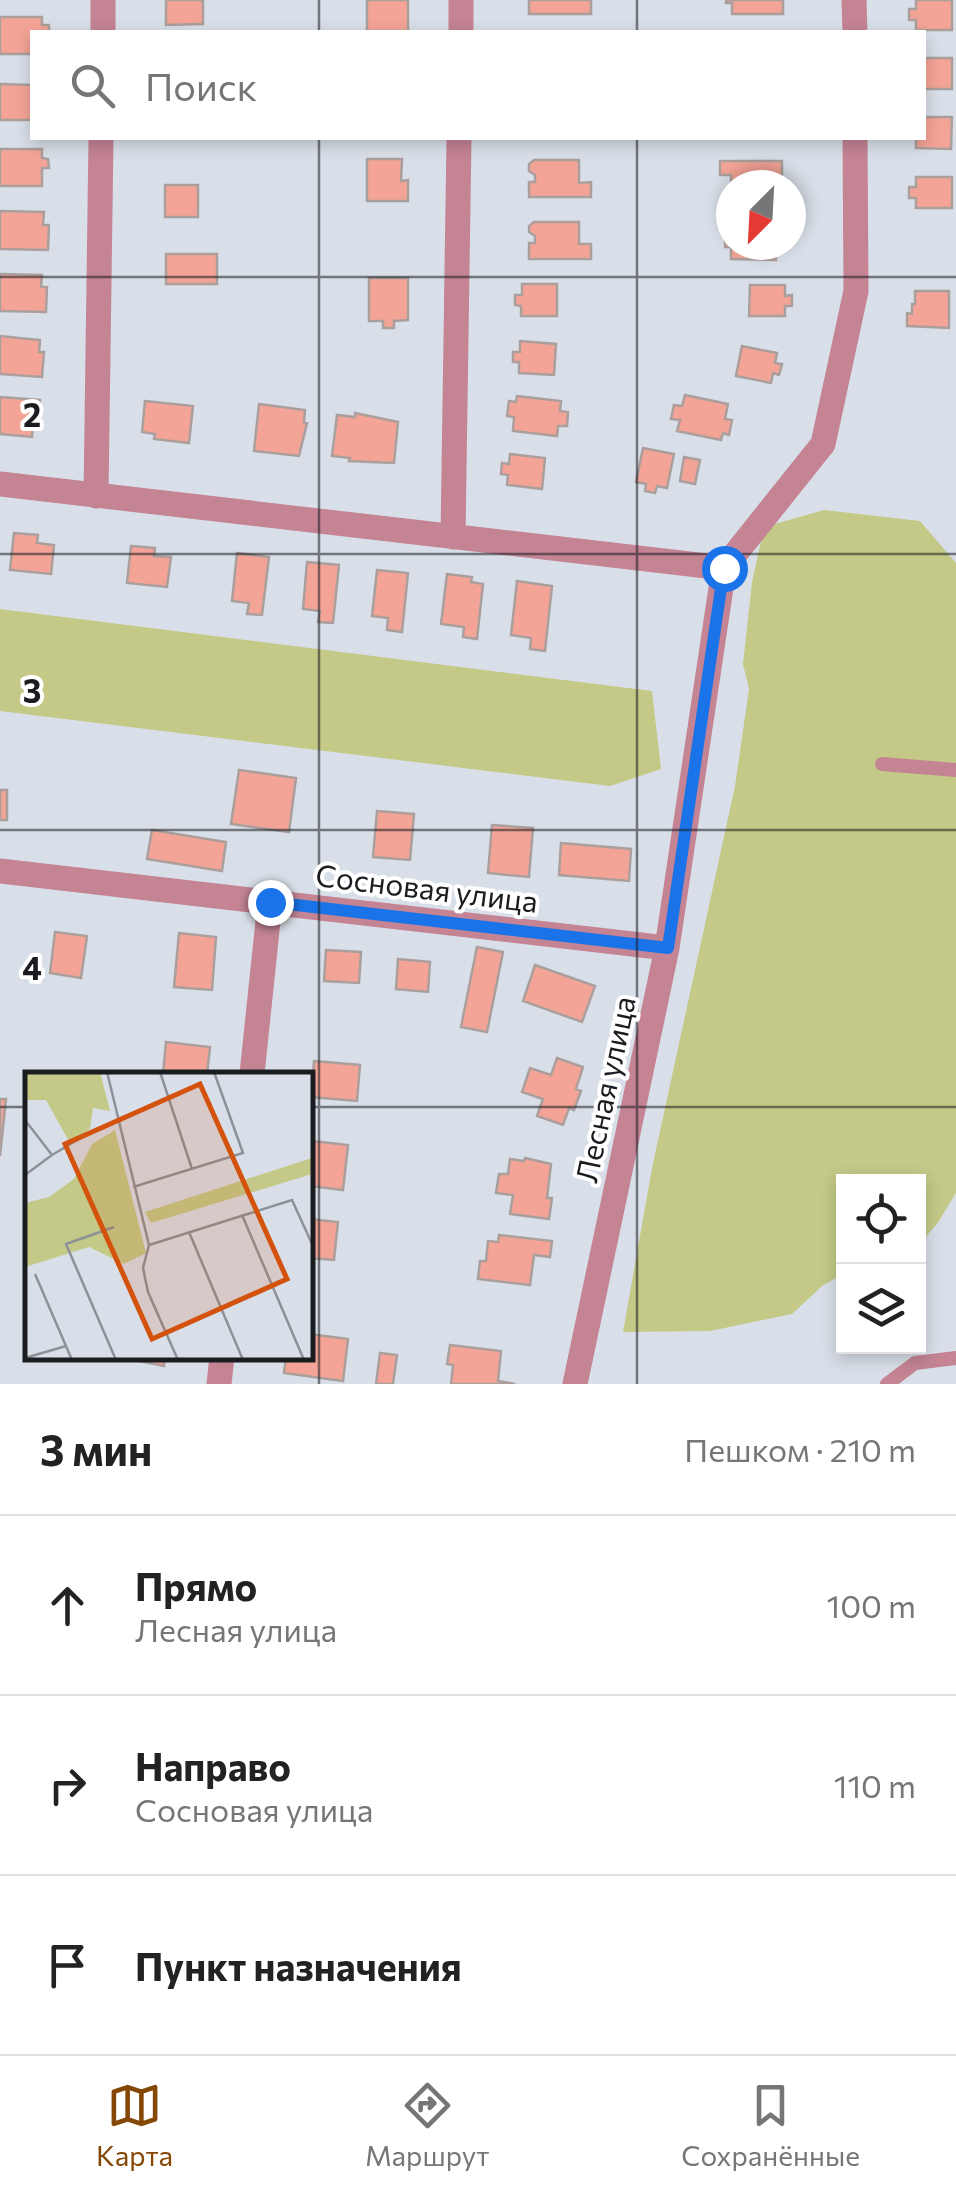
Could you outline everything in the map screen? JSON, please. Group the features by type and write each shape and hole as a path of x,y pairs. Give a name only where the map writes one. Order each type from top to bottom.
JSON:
{"street":[{"path":"103,0 103,30"},
{"path":"461,0 461,30"},
{"path":"854,0 855,30"},
{"path":"96,496 101,140"},
{"path":"454,537 459,140"},
{"path":"0,484 724,568 823,444 856,291 855,140"},
{"name":"Лесная улица","path":"575,1384 668,948 724,568"},
{"name":"Сосновая улица","path":"0,871 668,948"},
{"path":"252,1072 270,902"},
{"path":"219,1384 222,1359"}],"lane":[{"path":"882,764 956,770"},
{"path":"887,1384 915,1363 956,1358"}],"green space":[{"path":"824,510 920,521 956,563 956,1193 926,1236 926,1174 836,1174 836,1278 792,1314 710,1331 623,1332 652,1168 735,786 749,689 743,664 752,582 764,527"},
{"path":"0,609 652,691 661,769 610,786 0,711"}],"building":[{"path":"166,0 203,0 203,24 166,25"},
{"path":"367,0 408,0 408,30 367,30"},
{"path":"529,0 591,0 591,14 529,14"},
{"path":"726,0 783,0 783,14 732,14 732,3"},
{"path":"916,0 952,0 952,30 916,30 916,20 909,20 909,9 916,9"},
{"path":"0,17 42,17 42,25 49,25 49,30 30,30 30,54 0,54"},
{"path":"926,58 952,58 952,89 926,89"},
{"path":"0,84 30,85 30,120 0,120"},
{"path":"926,117 952,117 951,149 916,148 916,140 926,140"},
{"path":"0,149 42,149 42,158 48,159 49,168 42,168 42,186 0,186"},
{"path":"367,159 402,159 401,181 408,180 408,201 367,201"},
{"path":"534,160 579,160 579,183 591,182 591,197 529,197 529,182 535,182 535,175 529,171 529,164"},
{"path":"720,161 782,161 782,170 720,170"},
{"path":"916,177 952,177 952,208 916,208 916,198 909,198 909,187 916,187"},
{"path":"165,185 198,185 198,217 165,217"},
{"path":"0,211 44,212 43,225 49,225 48,250 0,249"},
{"path":"534,222 579,222 579,244 591,244 591,259 529,259 529,243 535,243 535,236 529,232 529,226"},
{"path":"166,254 217,254 217,284 166,284"},
{"path":"0,274 42,275 41,287 47,287 46,312 0,311"},
{"path":"369,278 408,278 408,320 394,321 394,328 383,328 383,321 369,321"},
{"path":"522,284 557,284 557,316 521,316 515,295 522,295"},
{"path":"750,285 785,285 785,296 792,295 792,306 785,306 785,316 749,316"},
{"path":"915,291 949,291 949,328 907,326"},
{"path":"0,336 40,340 39,352 44,352 42,377 0,374"},
{"path":"520,341 556,344 554,375 519,373 519,362 513,362 513,352 520,352"},
{"path":"742,346 777,353 775,363 782,364 779,375 773,373 771,383 736,376"},
{"path":"685,395 728,404 725,419 732,420 729,435 723,433 721,440 677,431 680,420 671,419 674,405 682,406"},
{"path":"517,396 561,401 560,411 568,412 567,426 558,426 557,436 513,431 514,417 507,416 509,401 516,402"},
{"path":"0,397 40,400 38,425 33,424 32,437 0,434"},
{"path":"145,401 193,406 189,443 154,439 155,434 142,432"},
{"path":"259,404 305,410 307,423 299,456 254,451"},
{"path":"355,413 398,422 394,463 349,461 350,458 332,456 337,415 355,417"},
{"path":"643,448 674,454 667,488 657,486 655,493 645,491 646,484 636,482"},
{"path":"510,454 545,458 542,489 507,485 508,475 501,474 502,463 509,464"},
{"path":"684,457 700,460 695,484 680,481"},
{"path":"14,533 38,535 37,543 54,545 51,574 10,570"},
{"path":"131,546 155,548 154,556 171,557 167,587 127,583"},
{"path":"237,553 269,557 262,615 247,614 249,603 232,601"},
{"path":"307,562 339,565 333,623 318,622 320,611 303,609"},
{"path":"377,570 408,573 402,632 387,630 388,618 372,616"},
{"path":"447,574 472,577 471,582 483,584 477,639 463,637 464,627 441,624"},
{"path":"517,581 552,586 545,651 530,649 531,638 511,635"},
{"path":"239,770 296,778 289,832 231,824"},
{"path":"0,790 7,790 7,820 0,820"},
{"path":"377,811 414,814 410,860 373,857"},
{"path":"492,825 533,828 529,877 488,873"},
{"path":"152,830 226,842 222,871 147,859"},
{"path":"561,843 631,849 629,881 559,875"},
{"path":"55,932 87,936 81,978 50,973"},
{"path":"179,933 216,937 212,990 174,987"},
{"path":"477,947 503,952 487,1032 461,1027"},
{"path":"326,950 361,952 359,983 324,981"},
{"path":"398,959 430,962 428,992 396,989"},
{"path":"535,965 595,986 582,1022 523,1001"},
{"path":"166,1042 210,1047 207,1072 163,1072"},
{"path":"557,1058 583,1067 576,1089 581,1091 563,1125 537,1116 543,1099 522,1092 530,1068 551,1075"},
{"path":"314,1061 360,1065 357,1101 312,1097"},
{"path":"0,1099 6,1099 0,1156"},
{"path":"312,1141 348,1145 343,1190 312,1186"},
{"path":"510,1159 551,1164 549,1219 510,1214 513,1195 496,1193 499,1174 508,1174"},
{"path":"312,1219 338,1222 334,1260 312,1258"},
{"path":"499,1235 552,1241 550,1257 534,1255 530,1285 478,1279 480,1261 486,1261 488,1241 498,1242"},
{"path":"312,1334 348,1339 343,1381 284,1373 286,1359 312,1359"},
{"path":"450,1345 501,1351 498,1381 515,1384 451,1384 453,1365 447,1364"},
{"path":"380,1353 397,1355 393,1384 376,1384"},
{"path":"130,1359 165,1359 164,1366"}],"route":[{"path":"270,902 668,948 724,568"}]}
